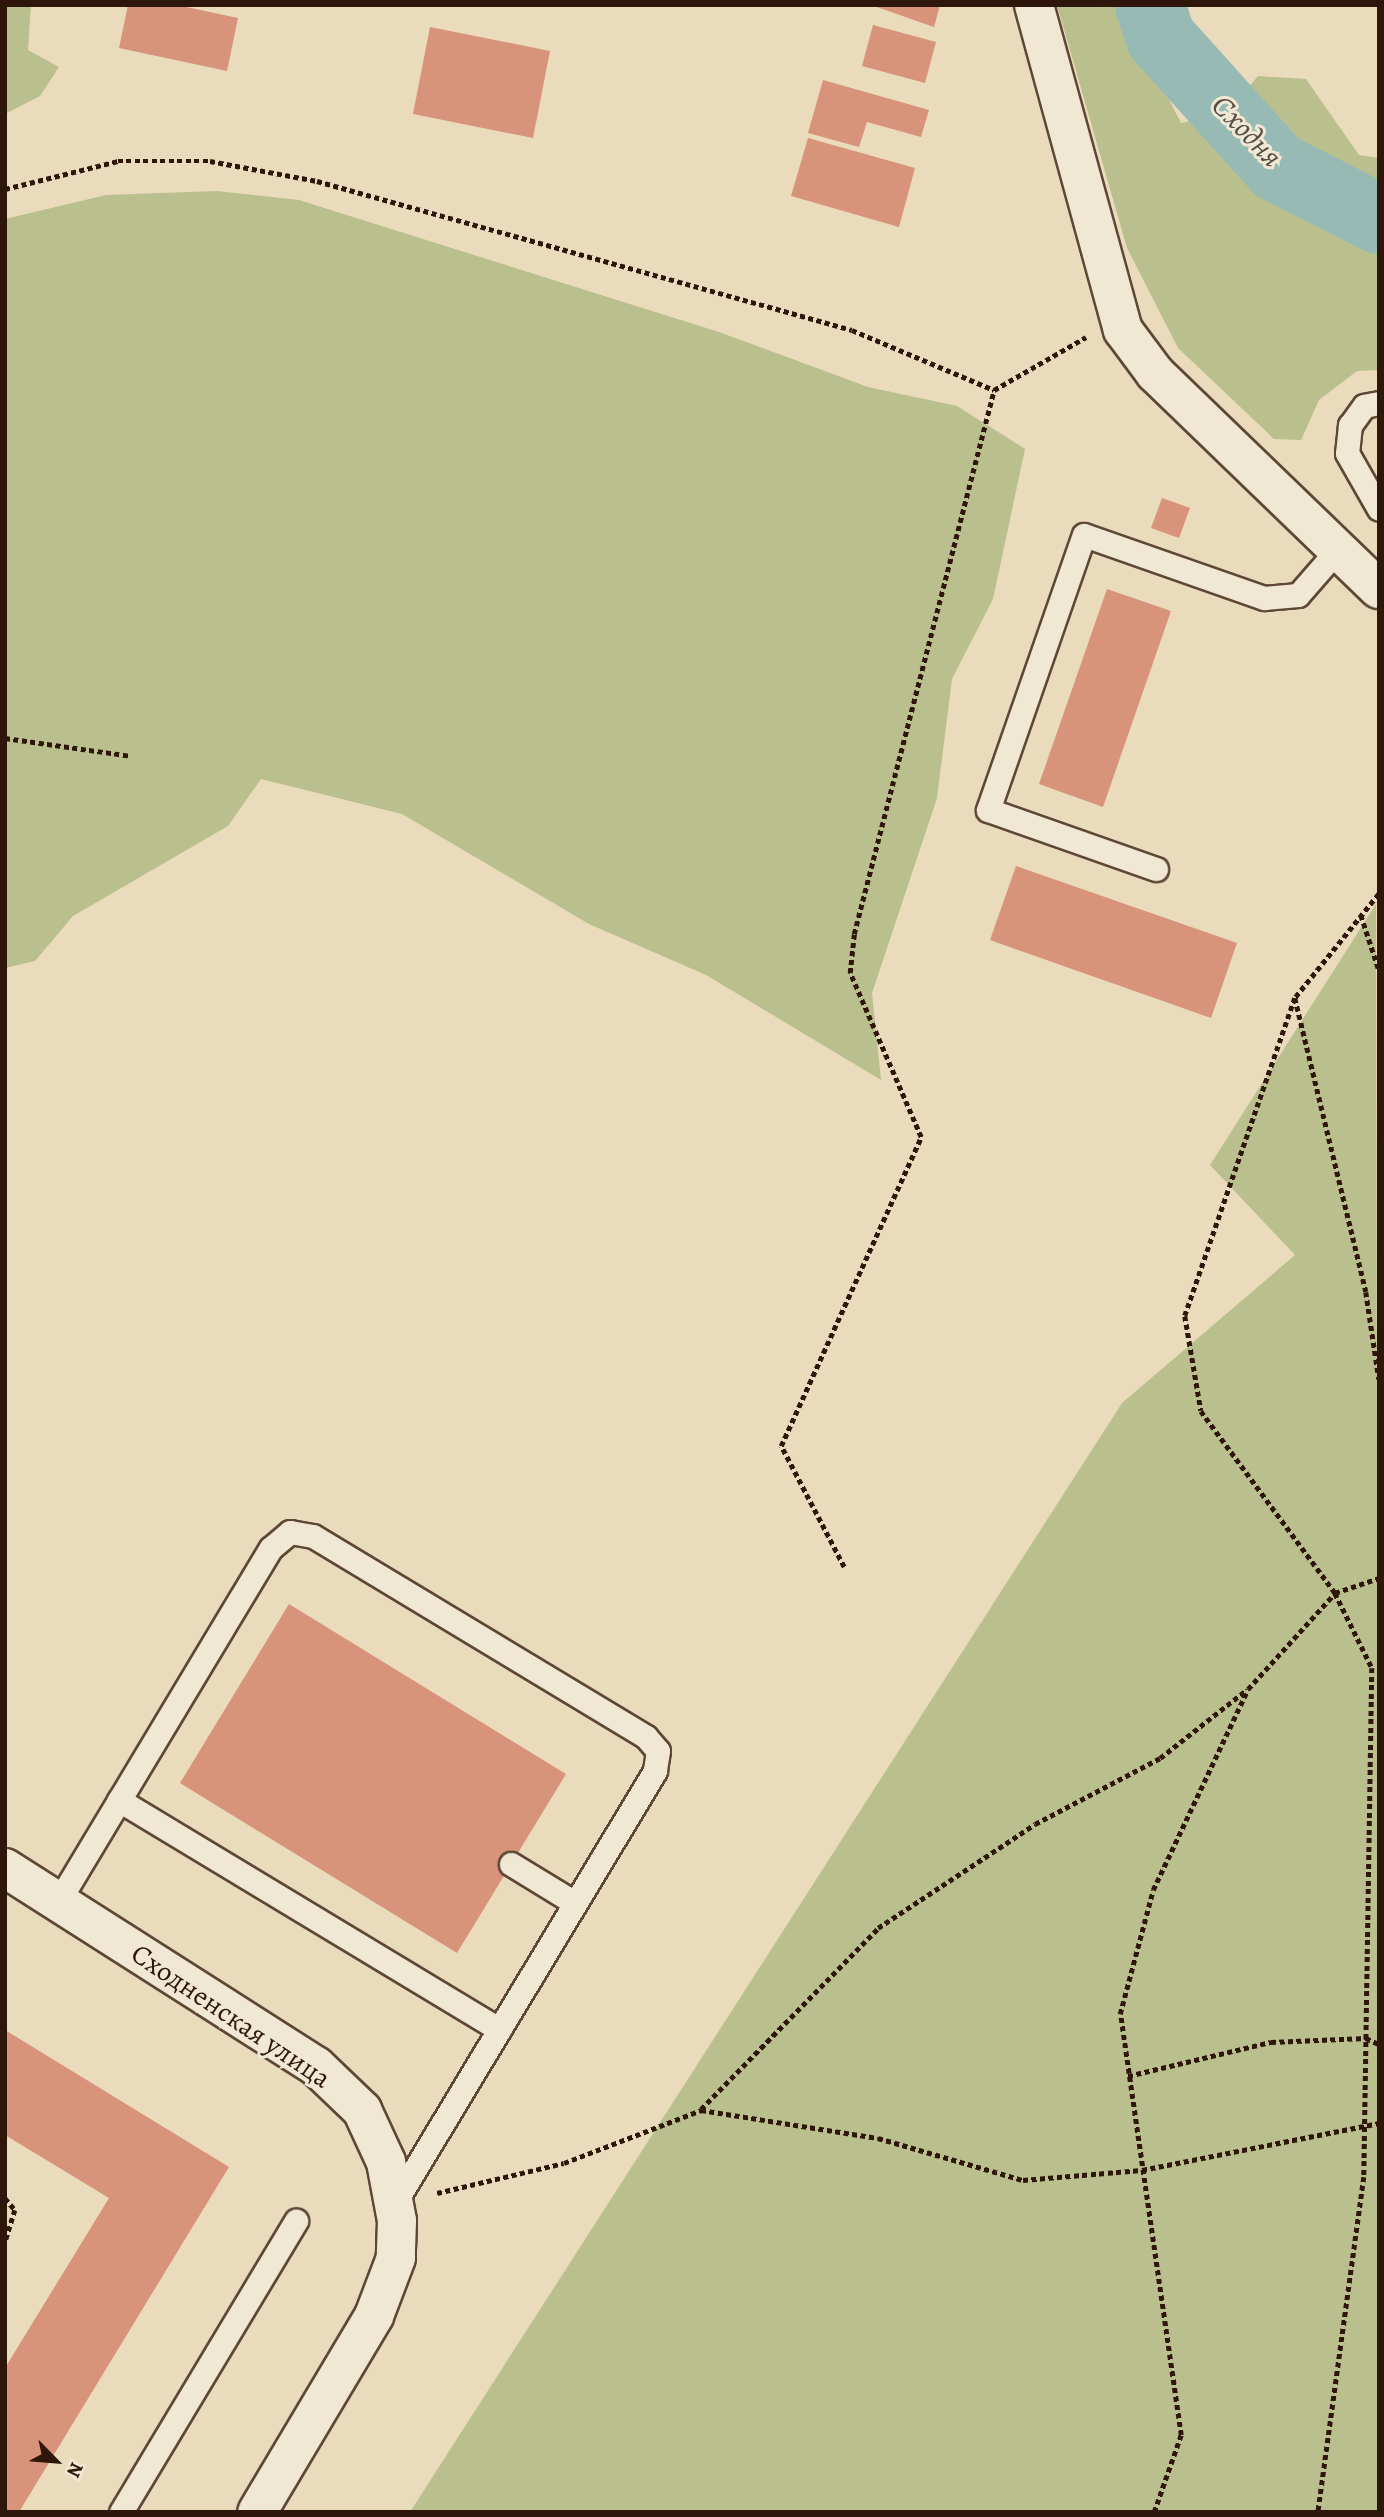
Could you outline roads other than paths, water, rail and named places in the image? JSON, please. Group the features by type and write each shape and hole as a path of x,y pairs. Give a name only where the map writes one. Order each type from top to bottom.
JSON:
{"street":[{"path":"1034,5 1123,330 1155,373 1379,589"},
{"name":"Сходненская улица","path":"5,1868 316,2066 362,2110 386,2162 394,2204 396,2258 374,2316 257,2512"}],"lane":[{"path":"1379,403 1364,407 1350,425 1347,453 1379,509"},
{"path":"1156,869 988,810 1084,535 1264,597 1298,595 1339,548"},
{"path":"58,1902 271,1548 290,1532 313,1536 646,1737 657,1751 655,1771 394,2204"},
{"path":"119,1800 499,2029"},
{"path":"512,1864 575,1903"},
{"path":"121,2512 296,2221"}],"waterway":[{"name":"Сходня","path":"1150,5 1161,38 1277,167 1379,219"}]}
